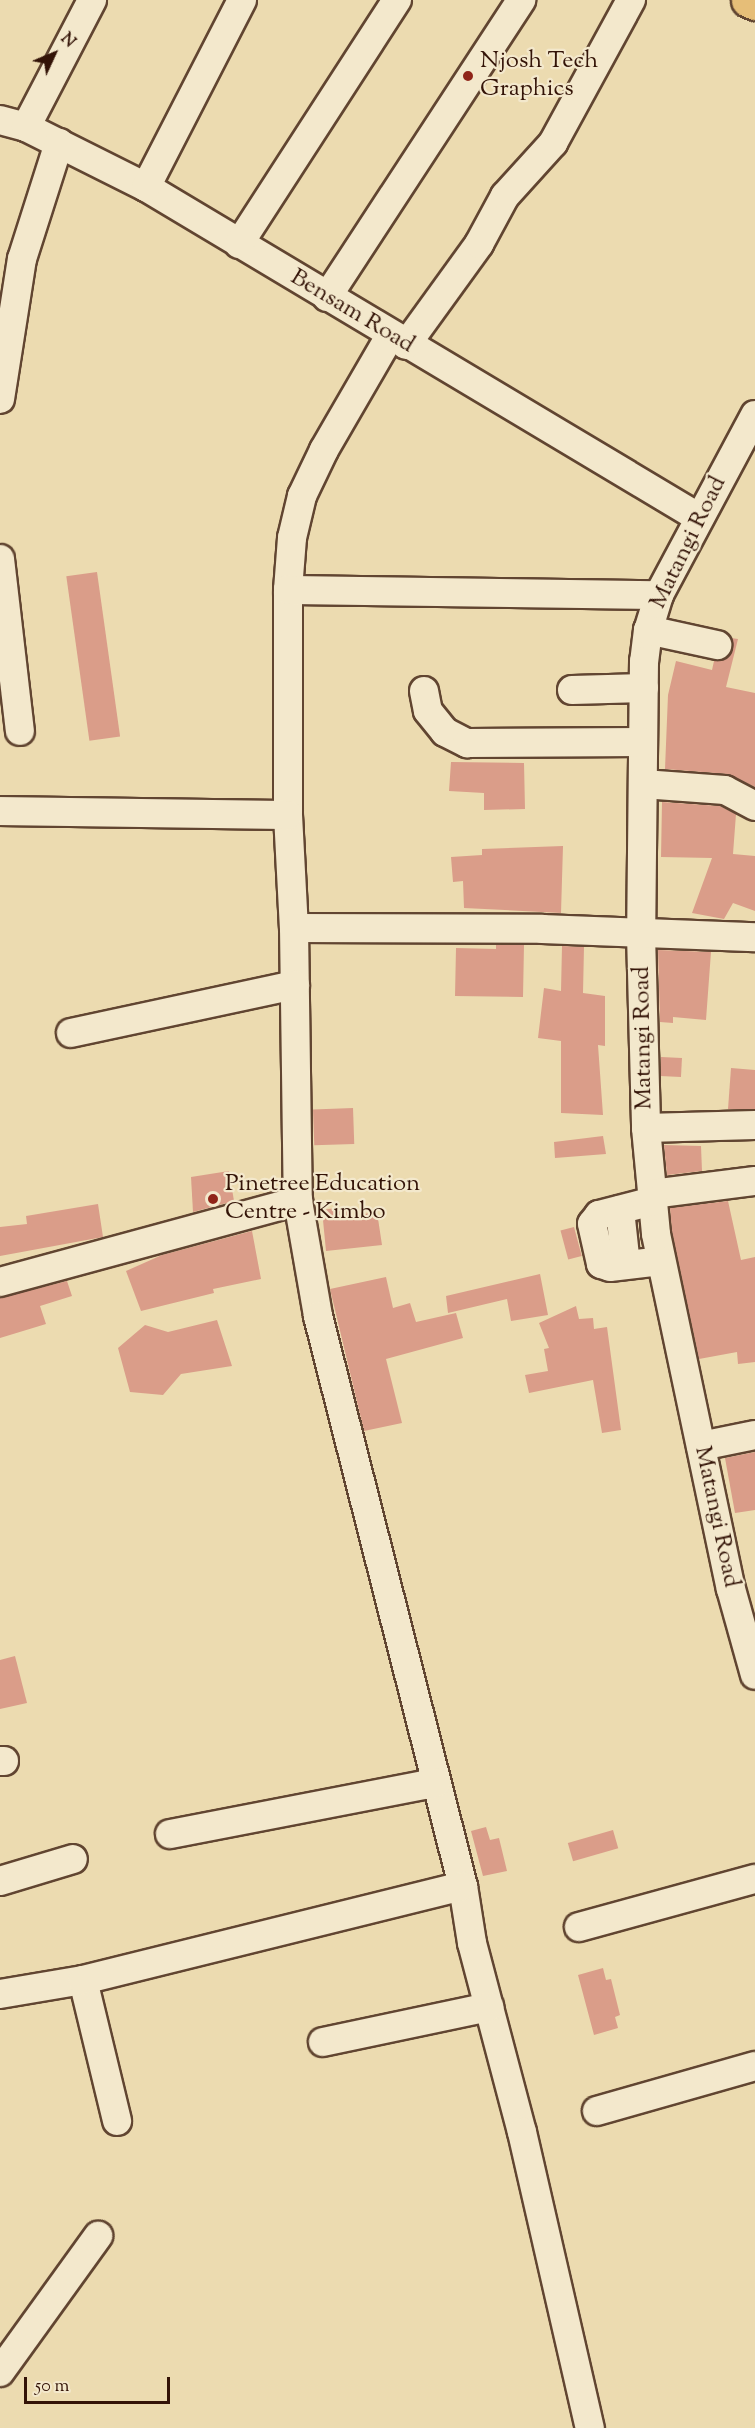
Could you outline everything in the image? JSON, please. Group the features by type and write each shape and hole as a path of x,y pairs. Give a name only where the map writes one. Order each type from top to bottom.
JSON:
{"main road":[{"path":"748,0 755,3"}],"street":[{"path":"13,123 92,0"},
{"path":"146,187 242,0"},
{"path":"239,244 397,0"},
{"path":"327,297 521,0"},
{"path":"590,2428 489,2007 463,1886 318,1316 298,1201 294,928 288,815 288,590 292,538 302,496 324,450 398,340 479,244 505,195 553,143 631,0"},
{"name":"Bensam Road","path":"13,123 59,143 146,187 398,340 698,517"},
{"path":"0,399 22,259 59,143"},
{"name":"Matangi Road","path":"755,415 698,517 659,595 648,630 644,688 641,934 646,1128 661,1261 701,1446 743,1586 755,1675"},
{"path":"0,559 20,731"},
{"path":"288,590 659,595"},
{"path":"648,630 717,645"},
{"path":"572,690 644,688"},
{"path":"424,691 428,711 445,732 467,743 643,742"},
{"path":"643,784 725,790 755,806"},
{"path":"0,811 288,815"},
{"path":"294,928 542,929 755,937"},
{"path":"70,1033 295,985"},
{"path":"646,1128 755,1125"},
{"path":"661,1261 626,1265 620,1210 653,1198 755,1181"},
{"path":"0,1282 298,1201"},
{"path":"701,1446 755,1435"},
{"path":"170,1834 436,1783"},
{"path":"0,1881 73,1859"},
{"path":"579,1927 755,1879"},
{"path":"0,1994 83,1980 463,1886"},
{"path":"83,1980 117,2121"},
{"path":"323,2042 489,2007"},
{"path":"597,2111 755,2066"},
{"path":"0,2372 98,2236"}],"building":[{"path":"97,572 120,736 89,741 66,576"},
{"path":"731,638 738,639 726,687 755,693 755,787 727,774 665,769 668,695 676,661 712,670 714,661 730,656"},
{"path":"451,762 524,763 525,809 484,810 484,793 449,791"},
{"path":"662,802 720,806 736,814 733,854 755,856 755,911 733,903 724,919 692,913 712,858 661,857"},
{"path":"563,846 561,913 464,908 463,881 453,882 451,857 482,855 482,849"},
{"path":"496,945 524,945 523,997 455,996 456,948 496,949"},
{"path":"562,946 584,947 583,993 605,996 605,1046 598,1045 603,1115 561,1113 561,1041 538,1038 544,988 561,991"},
{"path":"658,950 711,952 706,1020 673,1017 673,1023 660,1022"},
{"path":"661,1057 682,1058 681,1077 660,1076"},
{"path":"731,1068 755,1070 755,1109 728,1109"},
{"path":"353,1108 354,1144 314,1145 313,1109"},
{"path":"603,1136 606,1154 555,1158 554,1142"},
{"path":"664,1145 701,1146 702,1171 667,1175"},
{"name":"Pinetree Education Centre - Kimbo","path":"229,1171 234,1201 193,1212 191,1177"},
{"path":"728,1201 741,1260 755,1257 755,1362 738,1364 737,1352 699,1359 672,1232 670,1208"},
{"path":"98,1204 103,1237 0,1256 0,1227 27,1224 26,1216"},
{"path":"349,1206 351,1216 377,1212 382,1245 326,1251 322,1210"},
{"path":"574,1227 582,1256 568,1260 560,1231"},
{"path":"252,1231 261,1279 213,1289 214,1293 141,1311 126,1271 162,1255"},
{"path":"540,1274 548,1315 511,1321 507,1299 448,1313 446,1296"},
{"path":"386,1277 393,1308 410,1303 416,1322 456,1313 463,1338 386,1359 402,1423 364,1431 330,1289"},
{"path":"67,1281 72,1296 40,1306 46,1324 0,1338 0,1298"},
{"path":"576,1306 579,1319 593,1318 594,1329 607,1327 621,1430 602,1433 593,1380 529,1393 525,1375 548,1371 544,1349 549,1348 539,1323"},
{"path":"217,1320 232,1366 181,1374 163,1395 130,1392 118,1348 145,1325 168,1332"},
{"path":"755,1452 755,1510 735,1513 725,1458"},
{"path":"15,1656 27,1703 0,1709 0,1660"},
{"path":"486,1827 490,1840 499,1838 507,1871 483,1876 471,1831"},
{"path":"613,1830 618,1848 573,1861 568,1843"},
{"path":"603,1968 606,1980 611,1979 620,2015 615,2017 618,2028 594,2035 578,1975"}],"place":[{"name":"Njosh Tech Graphics","path":"468,76"},
{"name":"Pinetree Education Centre - Kimbo","path":"213,1199"}]}
